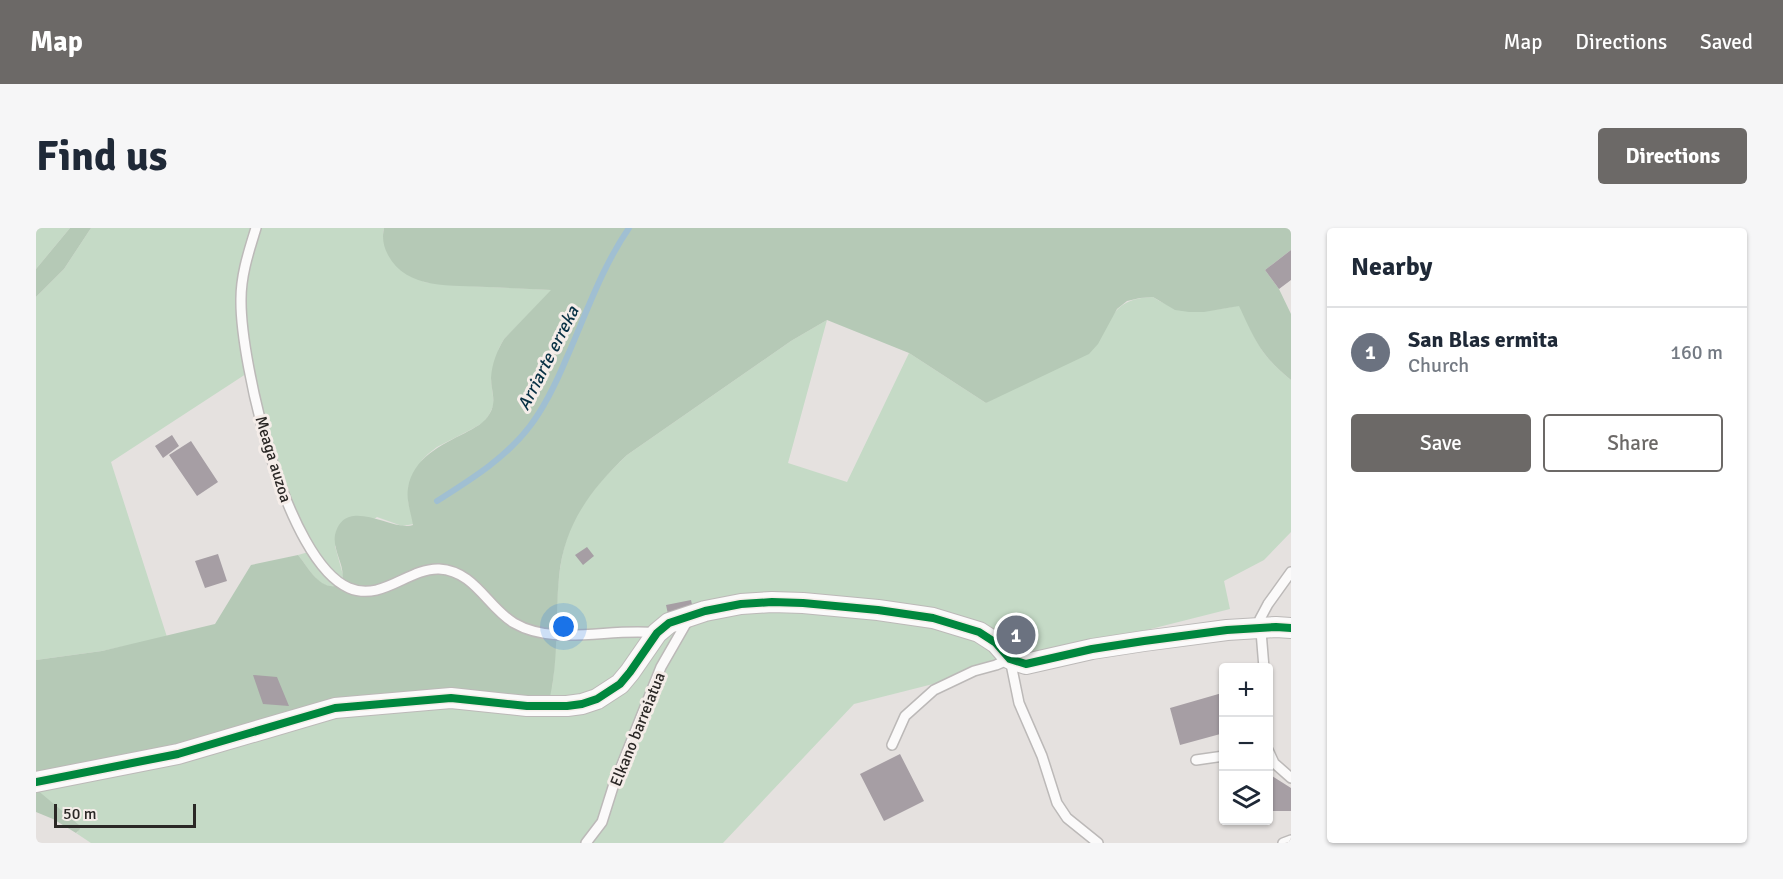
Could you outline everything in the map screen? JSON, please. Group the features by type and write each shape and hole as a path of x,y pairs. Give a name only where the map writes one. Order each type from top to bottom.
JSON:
{"street":[{"path":"36,782 178,754 334,708 451,698 527,706 582,704 597,699 620,684 657,633 669,623 729,605 772,602 803,603 900,612 950,622 979,633 996,643 1010,659 1026,664 1133,642 1227,630 1291,628"}],"lane":[{"name":"Meaga auzoa","path":"256,228 241,288 242,323 249,372 280,488 313,551 332,577 348,588 365,591 390,586 418,573 444,569 461,574 476,586 505,617 535,632 557,635 630,631 657,633"},
{"path":"1264,663 1260,620 1268,604 1291,572"},
{"name":"Elkano barreiatua","path":"586,843 602,822 613,788 662,667 690,615"},
{"path":"892,745 905,716 934,690 974,671 1010,659 1019,703 1042,756 1057,803 1067,818 1098,843"},
{"path":"1196,760 1219,757"},
{"path":"1273,760 1291,778"},
{"path":"1283,843 1291,840"}],"green space":[{"path":"36,228 70,228 36,269"},
{"path":"70,228 91,228 64,269 36,297 36,269"},
{"path":"91,228 384,228 383,233 424,282 552,290 504,339 499,348 491,380 494,404 484,422 437,447 422,460 408,488 408,501 414,524 402,526 377,517 335,546 343,575 340,585 333,587 321,582 298,555 312,551 292,514 249,372 111,462 167,637 102,651 36,660 36,297 64,269"},
{"path":"384,228 1291,228 1291,250 1265,270 1279,289 1291,314 1291,380 1272,363 1260,347 1239,306 1189,312 1175,310 1153,297 1127,301 1117,309 1098,344 1089,354 986,403 909,353 827,320 791,341 627,455 591,495 573,525 562,558 558,592 555,667 550,697 388,704 36,782 36,660 102,651 215,624 251,565 298,555 321,582 333,586 340,585 343,573 335,535 340,523 348,517 359,516 404,526 413,525 408,502 408,488 416,468 429,454 476,427 488,417 493,404 491,378 499,348 504,339 551,290 445,285 418,280 396,266 388,255 383,242"},
{"path":"1153,297 1173,307 1184,309 1207,310 1240,305 1260,347 1272,363 1291,380 1291,532 1264,560 1224,581 1230,609 854,704 723,843 91,843 76,833 78,832 36,789 295,719 552,687 558,589 563,551 580,510 602,481 627,455 791,341 827,320 788,463 847,482 909,353 986,403 1111,318 1124,304 1140,298"},
{"path":"36,789 79,825 80,829 76,833 36,812"}],"building":[{"path":"1291,250 1291,280 1279,289 1265,270"},
{"path":"172,435 179,446 163,458 155,446"},
{"path":"191,441 218,482 197,496 169,455"},
{"path":"587,547 594,556 583,565 575,555"},
{"path":"218,554 227,581 205,588 195,561"},
{"path":"691,600 693,609 668,614 666,605"},
{"path":"1017,626 1024,639 1015,644 1008,631"},
{"path":"253,675 277,677 289,706 263,704"},
{"path":"1219,694 1219,734 1180,745 1170,708"},
{"path":"900,754 924,801 884,821 860,774"},
{"path":"1273,777 1291,788 1291,811 1273,811"}],"waterway":[{"name":"Arriarte erreka","path":"437,501 499,458 520,438 536,418 555,384 603,275 629,228"}],"cycle path":[{"path":"36,782 178,754 335,708 451,698 527,706 582,704 597,699 620,684 657,633 669,623 705,611 741,604 803,603 933,618 979,632 996,643 1010,659 1026,664 1092,649 1144,641 1227,630 1291,628"}],"place":[{"name":"San Blas ermita","path":"1016,635"}]}
